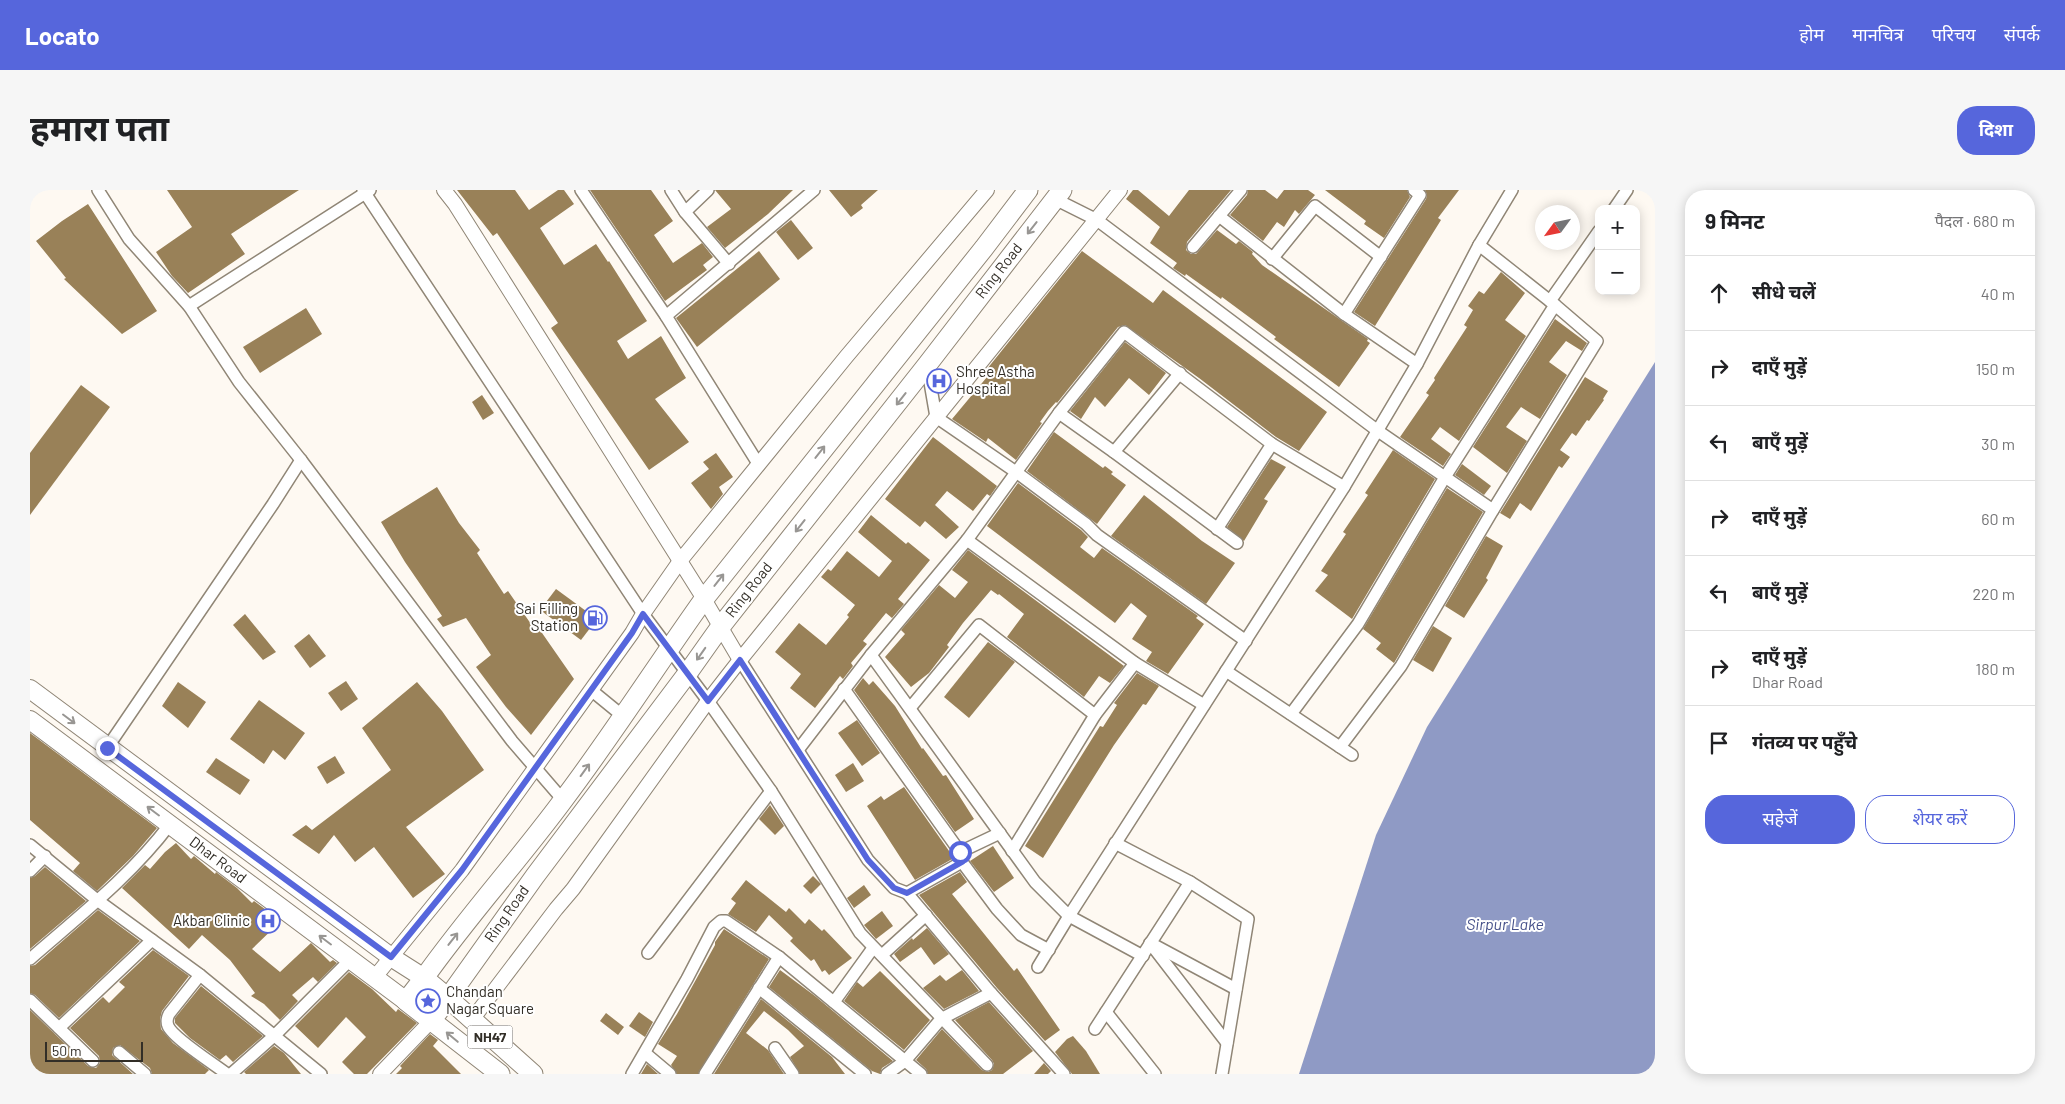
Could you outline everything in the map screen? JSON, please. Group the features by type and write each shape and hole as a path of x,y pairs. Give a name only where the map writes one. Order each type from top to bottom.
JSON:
{"highway":[{"name":"Ring Road","path":"406,1001 563,800 624,717 668,649 704,599 984,248 1028,190"},
{"name":"Ring Road","path":"432,1020 535,876 721,626 1059,194"},
{"path":"424,978 448,998"},
{"name":"NH47","path":"448,998 471,1021 533,1074"},
{"path":"406,1001 432,1020"},
{"name":"NH47","path":"432,1020 500,1074"}],"main road":[{"name":"Dhar Road","path":"30,689 391,957 424,978"},
{"name":"Dhar Road","path":"30,720 406,1001"}],"street":[{"path":"98,190 130,239 189,306 238,382 300,460 512,740 563,800"},
{"path":"444,190 455,204 626,478 680,560 740,660 868,860 894,888 907,893 1064,1074"},
{"path":"581,190 666,316 758,465"},
{"path":"671,190 685,212 729,264"},
{"path":"685,212 708,190"},
{"path":"666,316 814,190"},
{"path":"375,978 462,870 632,633 680,560 846,357 987,190"},
{"path":"471,1021 556,908 578,882 708,701 740,660 1120,190"},
{"path":"1193,247 1241,190"},
{"path":"1344,314 1420,195 1414,190"},
{"path":"1038,967 1115,843 1344,487 1417,364 1479,245 1512,190"},
{"path":"1617,205 1627,190"},
{"path":"189,306 366,191 643,614 708,701 771,791 860,933 987,1065"},
{"path":"1059,194 1097,220 1378,431 1493,510"},
{"path":"1272,259 1314,206 1381,256"},
{"path":"1219,216 1344,314 1417,364"},
{"path":"1291,714 1358,624 1445,477 1595,237"},
{"path":"1340,747 1401,666 1596,341 1553,303 1479,245"},
{"path":"798,750 871,655 967,540 1059,413 1124,332 1272,444 1344,487"},
{"path":"927,365 936,417 1016,472 1097,534 1246,641"},
{"path":"1114,452 1180,373"},
{"path":"1059,413 1237,543"},
{"path":"1217,529 1272,444"},
{"path":"107,748 273,504 300,460"},
{"path":"967,540 1135,663 1204,705"},
{"path":"910,708 979,625 1095,715"},
{"path":"871,655 1035,882 1069,916 1142,956"},
{"path":"1012,851 1095,715 1135,663"},
{"path":"1226,671 1352,755"},
{"path":"844,689 997,909 1021,935 1049,950"},
{"path":"591,690 624,717"},
{"path":"648,953 771,791"},
{"path":"30,959 97,900 155,844 170,824"},
{"path":"907,893 1000,833"},
{"path":"1115,843 1190,882 1248,919 1222,1074"},
{"path":"30,845 97,900 200,975 321,1074"},
{"path":"30,870 45,856"},
{"path":"1095,1029 1190,882"},
{"path":"834,1002 878,952 926,915"},
{"path":"632,1074 717,924 726,921 779,957 921,1074"},
{"path":"59,1028 152,940"},
{"path":"1150,943 1236,989"},
{"path":"1150,943 1227,1043"},
{"path":"705,1074 779,957"},
{"path":"231,1074 274,1036 351,959"},
{"path":"200,975 169,1014 168,1025 175,1035 227,1074"},
{"path":"759,988 865,1074"},
{"path":"887,1074 905,1061 942,1019 992,992"},
{"path":"30,1000 93,1061"},
{"path":"1106,1012 1155,1074"},
{"path":"380,1074 432,1020"},
{"path":"775,1048 793,1074"},
{"path":"119,1052 145,1074"},
{"path":"645,1053 670,1074"}],"water":[{"name":"Sirpur Lake","path":"1655,362 1655,1074 1299,1074 1376,835 1427,727"}],"building":[{"path":"167,190 299,190 231,234 245,254 188,293 172,276 156,252 192,227"},
{"path":"457,190 515,190 529,210 558,190 564,190 574,204 540,228 564,265 596,244 609,261 647,321 617,341 628,359 661,336 686,378 655,399 689,442 649,470 551,328 558,323 497,233 493,236"},
{"path":"590,190 651,190 673,221 654,235 673,263 702,243 713,257 703,265 707,270 665,301"},
{"path":"715,190 793,190 768,214 725,248 707,227 731,209"},
{"path":"829,190 878,190 861,205 863,208 851,217"},
{"path":"1133,190 1138,190 1169,216 1189,190 1231,190 1187,242 1186,250 1191,254 1196,254 1217,230 1236,244 1239,241 1253,252 1252,254 1262,265 1368,339 1367,341 1370,343 1339,387 1274,339 1276,337 1222,297 1221,299 1186,274 1185,276 1173,268 1177,263 1150,243 1160,227 1126,199"},
{"path":"1248,190 1265,190 1277,199 1284,190 1308,190 1315,195 1299,214 1295,210 1284,227 1277,222 1263,241 1230,215 1247,195"},
{"path":"1325,190 1407,190 1410,197 1384,238 1364,224 1366,221"},
{"path":"1425,190 1459,190 1438,218 1441,220 1375,326 1354,312 1426,199"},
{"path":"88,204 157,311 122,334 64,279 66,278 36,241"},
{"path":"791,220 813,248 798,260 776,232"},
{"path":"759,251 780,279 697,347 676,318"},
{"path":"1082,251 1153,303 1163,290 1327,412 1299,451 1276,437 1199,378 1125,325 1118,327 1057,403 1048,411 1040,422 1042,423 1016,460 988,438 986,442 952,419 987,377 983,374"},
{"path":"1501,272 1525,293 1505,320 1526,336 1459,441 1440,427 1431,439 1451,454 1443,466 1400,437 1429,395 1426,393 1435,380 1434,378 1467,327 1464,325 1473,310 1468,306 1479,291 1484,294"},
{"path":"306,308 322,334 260,373 243,347"},
{"path":"1555,319 1587,343 1582,351 1566,341 1549,362 1567,375 1540,419 1521,407 1506,427 1527,441 1507,473 1473,447"},
{"path":"1125,342 1166,373 1149,395 1129,378 1105,407 1095,397 1081,419 1070,411"},
{"path":"1585,377 1608,391 1604,400 1576,436 1572,433 1560,450 1570,457 1562,468 1559,466 1531,511 1520,503 1510,519 1500,513"},
{"path":"81,385 110,407 30,515 30,453"},
{"path":"482,395 494,413 483,420 472,402"},
{"path":"1054,432 1103,468 1105,466 1113,472 1111,474 1126,485 1097,524 1027,471"},
{"path":"933,437 997,486 990,496 987,494 973,511 947,491 935,505 959,527 946,539 925,521 920,527 885,499"},
{"path":"1393,450 1435,479 1352,619 1315,591 1328,575 1321,571 1346,534 1343,532 1368,495 1365,493"},
{"path":"716,453 733,477 719,487 723,494 711,509 691,483 709,469 703,462"},
{"path":"1271,459 1286,467 1264,499 1268,501 1244,541 1227,527"},
{"path":"1462,464 1491,486 1484,495 1455,475"},
{"path":"1018,483 1081,530 1088,537 1080,547 1094,558 1102,548 1198,616 1196,618 1204,624 1168,674 1146,661 1152,652 1132,639 1147,616 1131,603 1115,623 987,526"},
{"path":"437,487 459,523 480,550 477,553 504,594 508,591 531,624 533,620 574,679 531,735 506,707 476,667 491,655 466,618 443,627 437,619 442,616 405,562 381,522"},
{"path":"1447,488 1483,512 1394,663 1376,649 1381,643 1363,629"},
{"path":"1144,495 1202,541 1235,563 1206,604 1111,536"},
{"path":"871,515 906,544 908,542 930,560 898,599 904,604 892,618 886,613 863,641 867,644 851,663 853,666 843,679 840,676 815,708 790,688 801,674 775,652 799,623 826,645 849,617 847,615 855,605 821,577 828,569 831,571 847,551 879,577 892,561 858,532"},
{"path":"1486,536 1503,546 1486,578 1488,580 1464,618 1445,606"},
{"path":"968,550 1124,666 1110,683 1099,676 1084,697 1007,637 1024,614 991,590 963,623 947,645 949,647 929,673 911,687 885,657 905,634 901,630 939,585 955,598 968,582 952,570"},
{"path":"556,589 597,619 581,640 540,610"},
{"path":"245,614 276,652 263,660 233,625"},
{"path":"1433,626 1452,638 1433,672 1413,660"},
{"path":"309,634 326,656 310,668 294,646"},
{"path":"988,642 1015,662 969,718 944,697"},
{"path":"1137,673 1159,686 1146,705 1143,704 1114,745 1043,858 1025,846 1100,726 1103,727 1117,705 1114,703"},
{"path":"863,678 869,685 873,681 895,706 922,749 943,776 946,775 974,819 955,832 854,690"},
{"path":"346,681 358,699 341,711 328,693"},
{"path":"178,682 206,702 188,728 162,706"},
{"path":"417,682 442,711 484,770 406,827 445,874 413,898 374,847 355,862 334,835 319,854 292,835 306,825 312,830 391,770 362,728"},
{"path":"259,700 305,733 285,760 273,750 264,764 230,739"},
{"path":"857,720 880,753 862,766 838,733"},
{"path":"30,733 157,828 133,856 97,891 73,871 80,863 30,820"},
{"path":"335,756 345,773 327,784 317,767"},
{"path":"216,758 250,780 240,795 206,772"},
{"path":"853,763 864,781 846,792 835,775"},
{"path":"904,787 954,858 915,880 867,806 881,796 884,800"},
{"path":"770,805 784,826 775,835 759,819"},
{"path":"176,843 191,859 194,856 215,874 216,872 237,888 252,903 254,901 281,921 252,949 280,972 311,943 330,962 333,960 337,963 318,982 313,977 292,995 298,1001 280,1020 264,1004 251,996 255,993 230,960 202,935 189,949 122,888 145,865 150,869"},
{"path":"993,846 1014,878 994,892 970,861"},
{"path":"45,867 86,901 30,949 30,878"},
{"path":"960,872 967,882 952,894 1014,971 1017,968 1060,1030 1045,1041 997,988 919,895"},
{"path":"813,876 821,884 811,894 803,886"},
{"path":"746,880 786,912 789,908 805,924 809,919 822,931 824,929 852,958 829,975 825,970 822,972 814,959 811,961 790,941 793,938 769,915 756,932 728,914 736,903 731,899"},
{"path":"864,885 871,895 854,908 847,898"},
{"path":"98,910 140,941 59,1018 35,995 30,993 30,966 35,965"},
{"path":"882,911 893,926 876,939 864,925"},
{"path":"927,928 949,954 934,965 921,947 900,962 894,954"},
{"path":"724,929 769,959 698,1074 677,1074 671,1065 677,1056 658,1044 677,1014 715,942"},
{"path":"153,950 189,976 162,1011 160,1019 161,1029 173,1043 209,1070 205,1074 152,1074 150,1068 120,1045 113,1048 112,1055 133,1074 30,1074 30,1010 88,1066 96,1068 100,1063 99,1056 70,1028 103,997 109,1003 125,987 119,982"},
{"path":"780,970 815,996 893,1061 882,1068 880,1074 872,1071 769,987"},
{"path":"962,970 979,991 944,1009 923,988 940,975 946,981"},
{"path":"880,971 930,1020 904,1050 844,1001 857,982 863,987"},
{"path":"349,972 372,989 396,1012 398,1009 417,1023 367,1074 354,1074 342,1062 366,1037 346,1017 318,1048 295,1026"},
{"path":"201,986 263,1036 233,1062 226,1055 220,1060 190,1038 175,1023 175,1018"},
{"path":"761,999 832,1057 845,1074 800,1074 790,1057 804,1046 788,1030 764,1011 746,1033 768,1050 784,1074 714,1074"},
{"path":"989,1002 1033,1051 1003,1074 928,1074 926,1069 916,1060 942,1029 982,1070 988,1072 992,1070 994,1064 992,1060 955,1020"},
{"path":"639,1012 653,1022 645,1037 629,1026"},
{"path":"606,1013 624,1027 618,1035 600,1021"},
{"path":"430,1034 438,1040 433,1046 461,1074 396,1074 402,1068 400,1066"},
{"path":"1073,1036 1086,1051 1100,1074 1072,1074 1055,1052 1067,1039"},
{"path":"274,1046 284,1053 301,1074 246,1074 244,1072"},
{"path":"1044,1063 1051,1071 1048,1074 1034,1074"},
{"path":"647,1064 658,1074 641,1074"}],"place":[{"name":"Shree Astha Hospital","path":"939,381"},
{"name":"Sai Filling Station","path":"595,618"},
{"name":"Akbar Clinic","path":"268,921"},
{"name":"Chandan Nagar Square","path":"428,1001"}],"route":[{"path":"107,748 391,957 462,870 632,633 643,614 708,701 740,660 868,860 894,888 907,893 962,862 960,852"}]}
